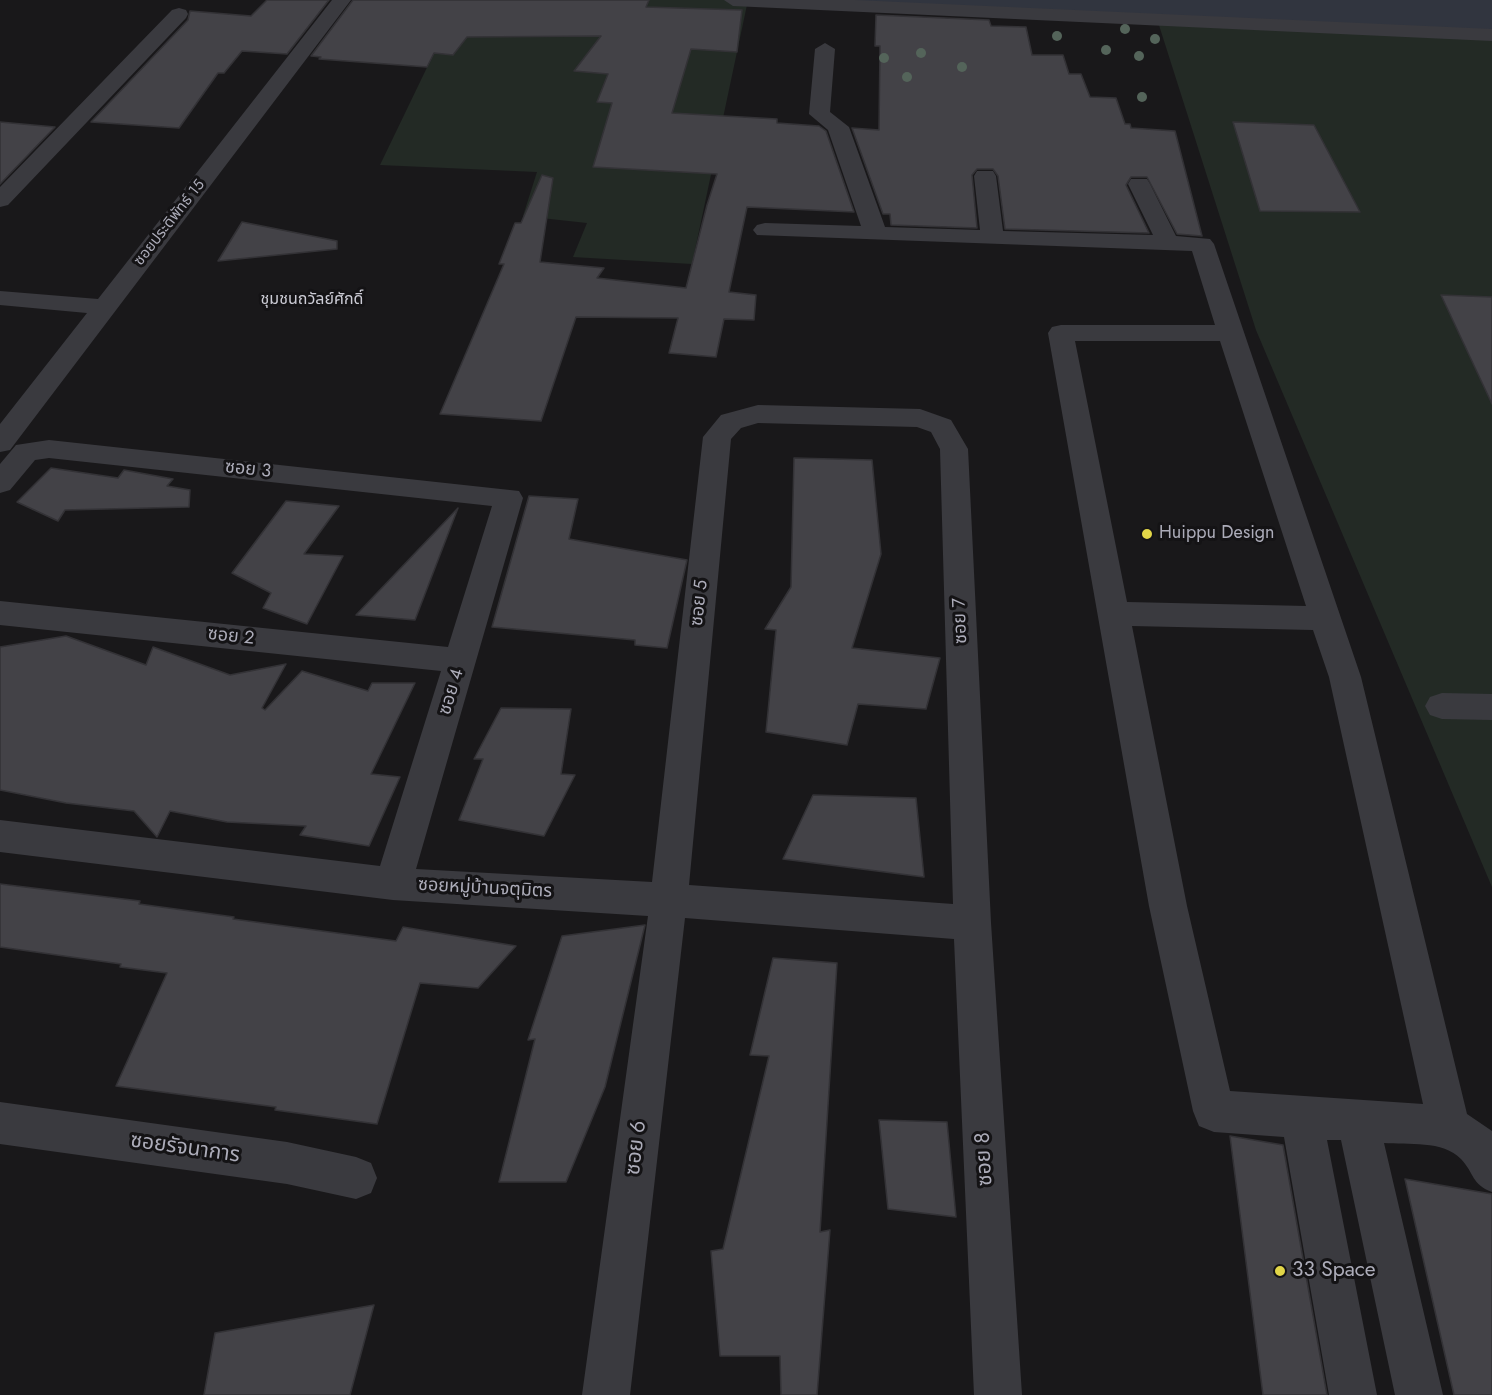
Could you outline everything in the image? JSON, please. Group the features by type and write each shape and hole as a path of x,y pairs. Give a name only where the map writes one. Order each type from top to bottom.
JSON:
{"street":[{"path":"733,0 1492,35"},
{"name":"ซอยประดิพัทธ์ 15","path":"0,443 341,2"},
{"path":"0,200 9,180 179,14"},
{"path":"825,49 819,114 838,127 870,222 878,233"},
{"path":"985,176 992,237"},
{"path":"1139,184 1168,243"},
{"path":"765,230 1202,244 1345,677 1457,1131"},
{"path":"0,298 104,307"},
{"path":"1230,333 1061,333 1168,906 1214,1111 1457,1131 1482,1148 1492,1172"},
{"name":"ซอย 5","path":"669,900 717,437 731,421 758,414 840,415"},
{"name":"ซอย 7","path":"840,415 920,418 941,426 954,449 972,923"},
{"name":"ซอย 3","path":"0,483 26,452 49,449 509,498"},
{"name":"ซอย 4","path":"393,884 462,661 509,498"},
{"name":"ซอย 2","path":"0,612 462,661"},
{"path":"1113,614 1325,618"},
{"path":"1442,705 1492,707"},
{"name":"ซอยหมู่บ้านจตุมิตร","path":"0,836 393,884 669,900 972,923"},
{"name":"ซอย 6","path":"606,1395 669,900"},
{"name":"ซอย 8","path":"972,923 998,1395"},
{"path":"1302,1119 1353,1395"},
{"path":"1358,1123 1419,1395"},
{"name":"ซอยรัจนาการ","path":"4,1132 287,1163 356,1178"}],"shaded area":[{"path":"468,0 748,0 692,264 573,257 587,223 523,216 537,172 380,165 434,53 453,55 462,44"},
{"path":"758,0 1492,0 1492,34"},
{"path":"1158,22 1492,35 1492,887 1256,330"}],"building":[{"path":"267,0 329,0 287,54 242,51 224,73 218,73 179,128 91,122 188,20 190,11 251,16"},
{"path":"353,0 649,0 646,7 742,10 737,52 691,49 672,113 777,119 777,123 819,126 826,131 854,212 747,207 729,292 756,295 754,320 724,319 716,357 669,353 678,318 576,317 541,421 440,414 504,264 499,264 515,223 521,223 542,175 553,178 540,262 604,268 597,278 686,288 717,174 593,167 612,103 597,102 608,74 574,71 601,36 467,37 453,55 434,53 427,67 319,59 321,57 311,56"},
{"path":"876,15 989,20 991,26 1026,27 1032,55 1063,55 1069,74 1081,74 1090,97 1116,98 1125,124 1130,124 1131,128 1175,131 1202,236 1177,234 1147,177 1131,177 1126,185 1149,233 1005,229 998,176 993,169 977,169 972,175 977,228 891,225 890,214 883,214 852,128 879,130 880,46 875,46"},
{"path":"0,122 55,127 0,184"},
{"path":"1233,122 1314,125 1360,212 1260,211"},
{"path":"242,222 337,241 337,249 218,261"},
{"path":"1441,295 1492,297 1492,404"},
{"path":"794,458 872,460 881,554 852,648 940,658 926,709 858,704 847,745 766,732 776,630 765,629 791,587"},
{"path":"51,468 118,478 124,470 173,479 167,486 190,490 189,507 65,510 58,521 17,502"},
{"path":"529,496 578,499 569,539 687,560 667,648 635,645 635,640 492,627"},
{"path":"286,501 339,506 304,554 343,556 307,624 263,608 271,593 232,573"},
{"path":"458,508 415,620 356,615"},
{"path":"66,636 146,665 153,647 230,675 286,664 262,708 265,710 302,671 368,691 372,683 415,683 371,774 400,777 369,846 300,835 306,826 227,822 170,811 157,837 134,811 66,803 0,790 0,647"},
{"path":"501,708 571,709 561,774 575,775 544,836 459,820 483,759 474,759"},
{"path":"813,795 916,798 924,877 783,859"},
{"path":"0,884 140,901 139,904 234,917 233,919 396,941 403,927 516,946 478,988 420,983 377,1124 275,1110 276,1107 116,1086 167,973 120,967 121,964 0,947"},
{"path":"645,925 605,1087 566,1182 499,1182 535,1039 528,1040 562,936"},
{"path":"773,958 837,963 820,1232 830,1230 817,1395 781,1395 780,1356 720,1356 711,1251 723,1249 769,1056 750,1055"},
{"path":"879,1120 947,1122 956,1217 888,1209"},
{"name":"33 Space","path":"1230,1136 1283,1145 1327,1395 1263,1395"},
{"name":"33 Space","path":"1405,1179 1492,1194 1492,1395 1454,1395"},
{"path":"374,1305 350,1395 204,1395 215,1333"}],"place":[{"name":"Huippu Design","path":"1147,534"},
{"name":"33 Space","path":"1280,1271"}],"district":[{"name":"ชุมชนถวัลย์ศักดิ์","path":"312,300"}]}
